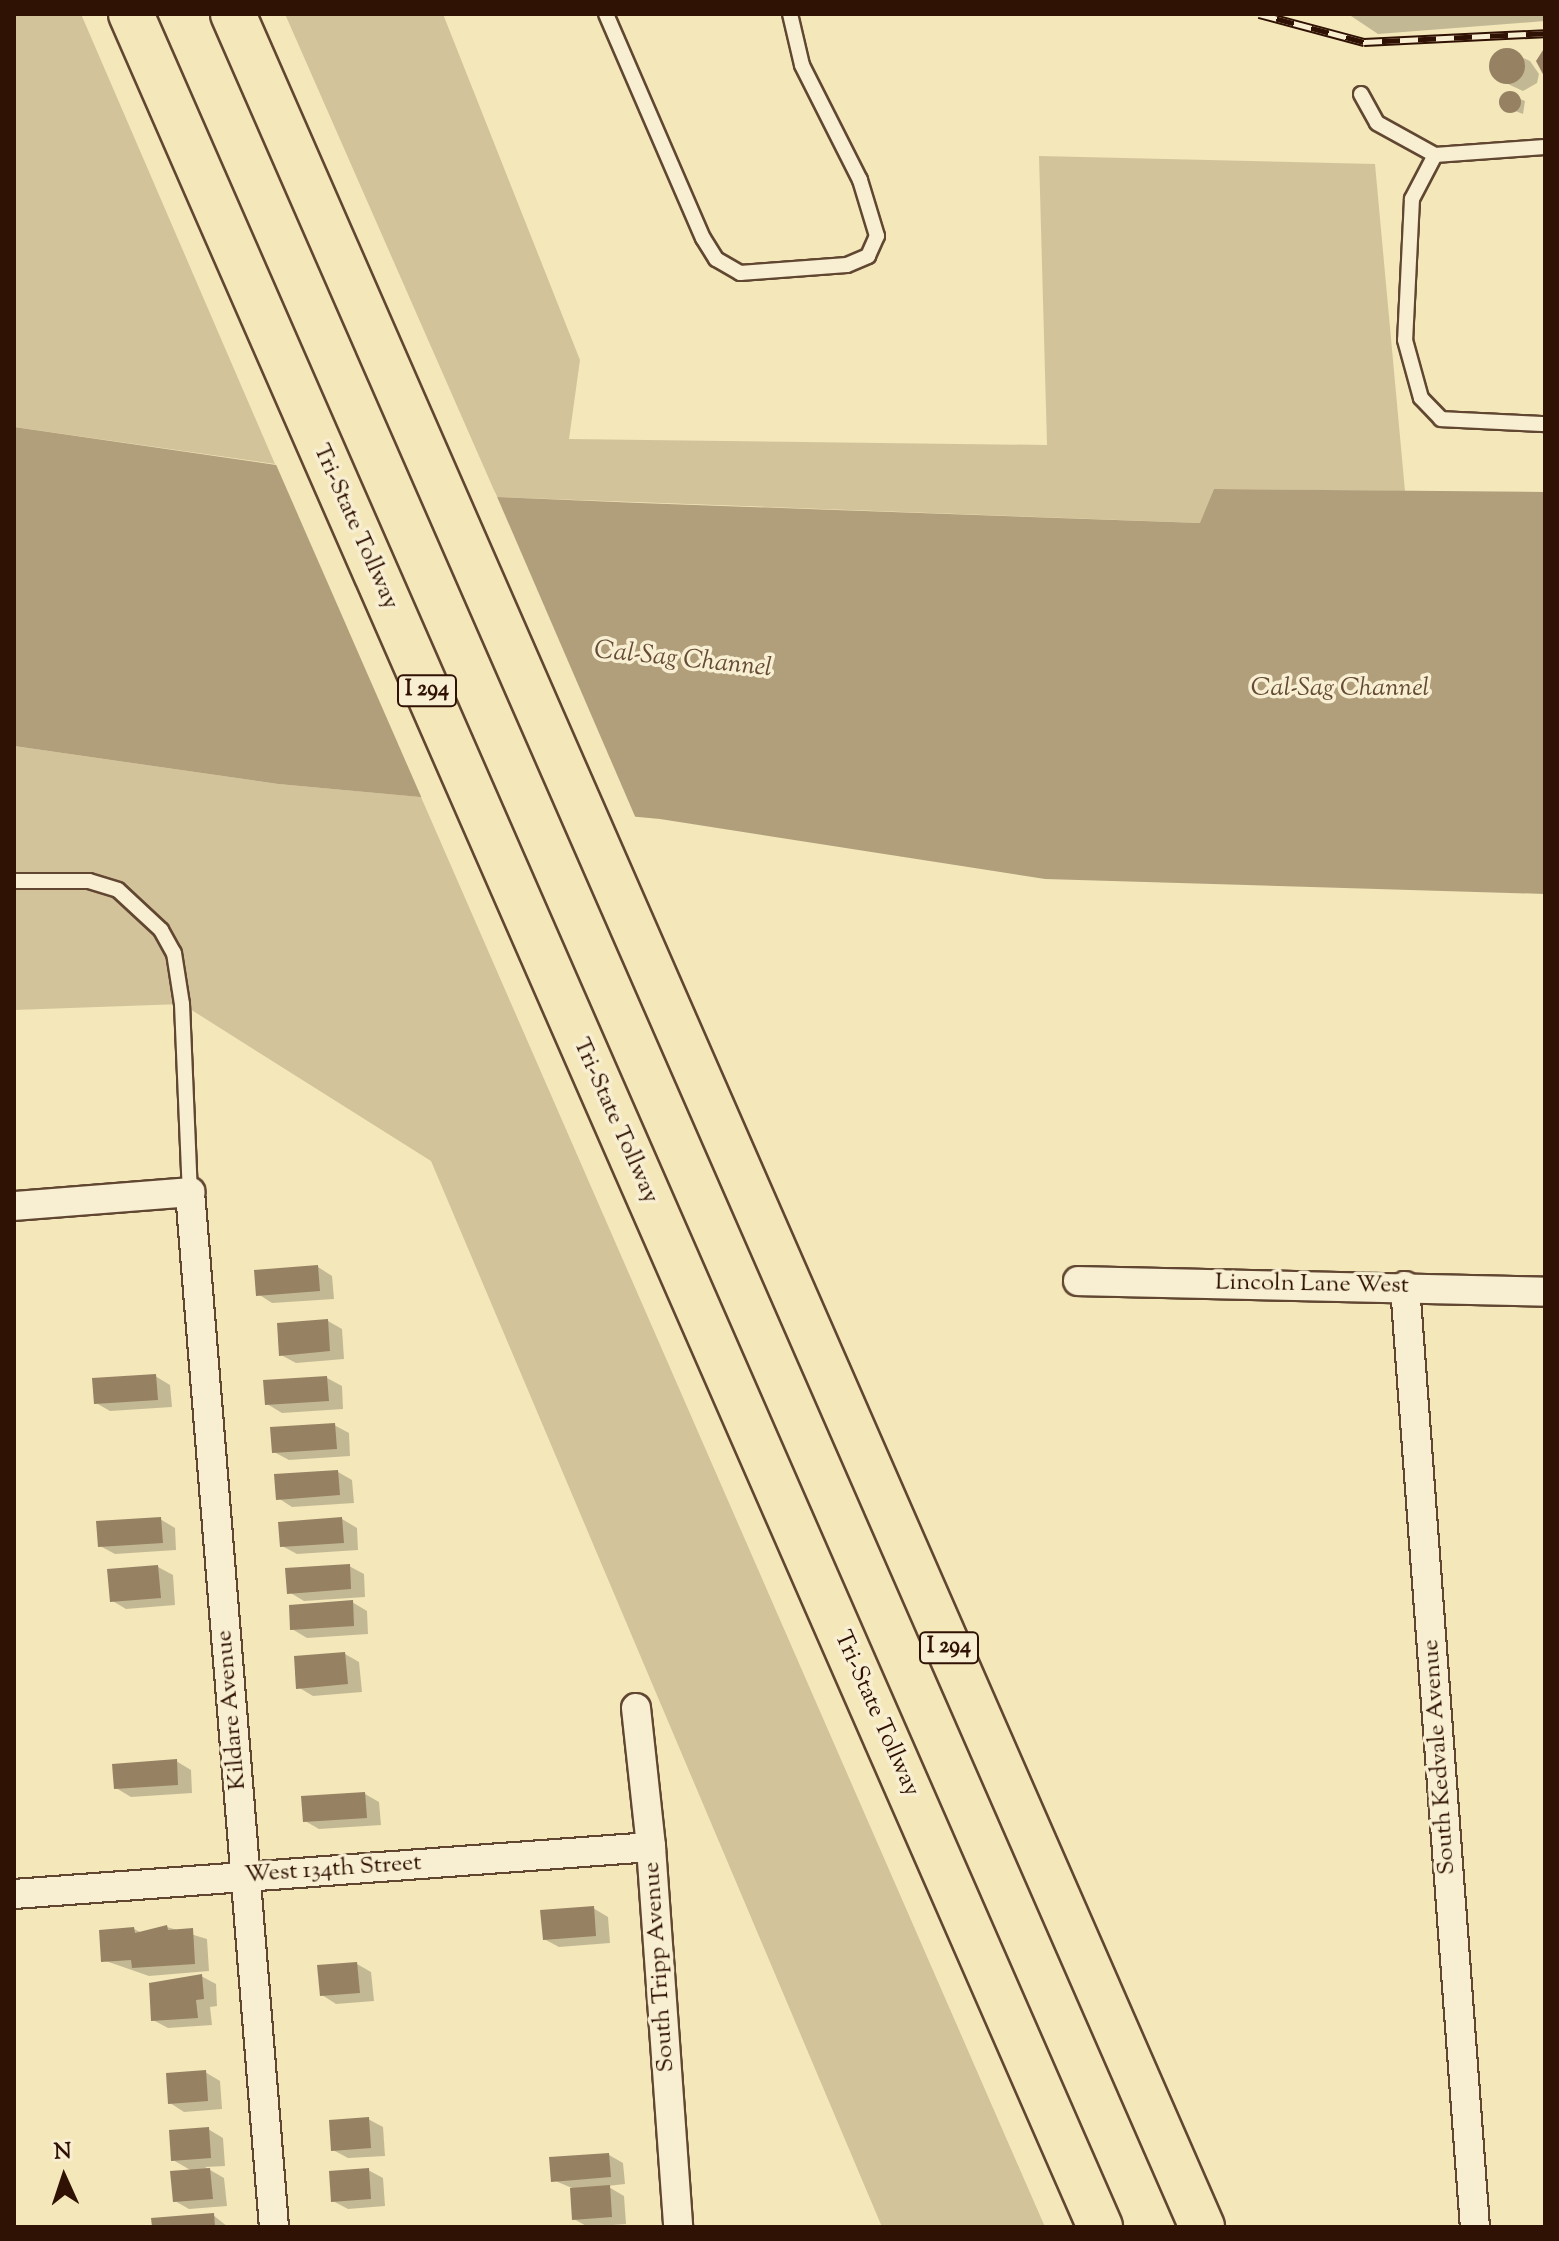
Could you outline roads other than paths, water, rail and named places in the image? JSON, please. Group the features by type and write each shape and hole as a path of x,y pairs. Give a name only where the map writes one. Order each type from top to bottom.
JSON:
{"highway":[{"name":"Tri-State Tollway","path":"131,14 1100,2227"},
{"name":"I 294","path":"233,14 1202,2227"}],"street":[{"path":"14,1206 190,1192"},
{"name":"Kildare Avenue","path":"190,1192 274,2227"},
{"name":"Lincoln Lane West","path":"1078,1281 1405,1286 1545,1292"},
{"name":"South Kedvale Avenue","path":"1405,1286 1475,2227"},
{"name":"South Tripp Avenue","path":"636,1708 651,1847 678,2227"},
{"name":"West 134th Street","path":"14,1894 651,1847"}],"lane":[{"path":"606,14 703,238 716,259 740,273 847,265 868,256 877,236 860,180 802,65 790,14"},
{"path":"1361,94 1377,123 1435,155 1545,147"},
{"path":"1435,155 1412,199 1405,340 1421,398 1441,419 1545,424"},
{"path":"14,881 89,881 118,890 161,930 174,953 182,1004 190,1192"}],"water":[{"name":"Cal-Sag Channel","path":"14,427 497,497 1200,523 1214,489 1545,492 1545,894 1045,879 660,819 278,784 14,746"}],"railway":[{"path":"1259,14 1364,42 1545,33"}]}
